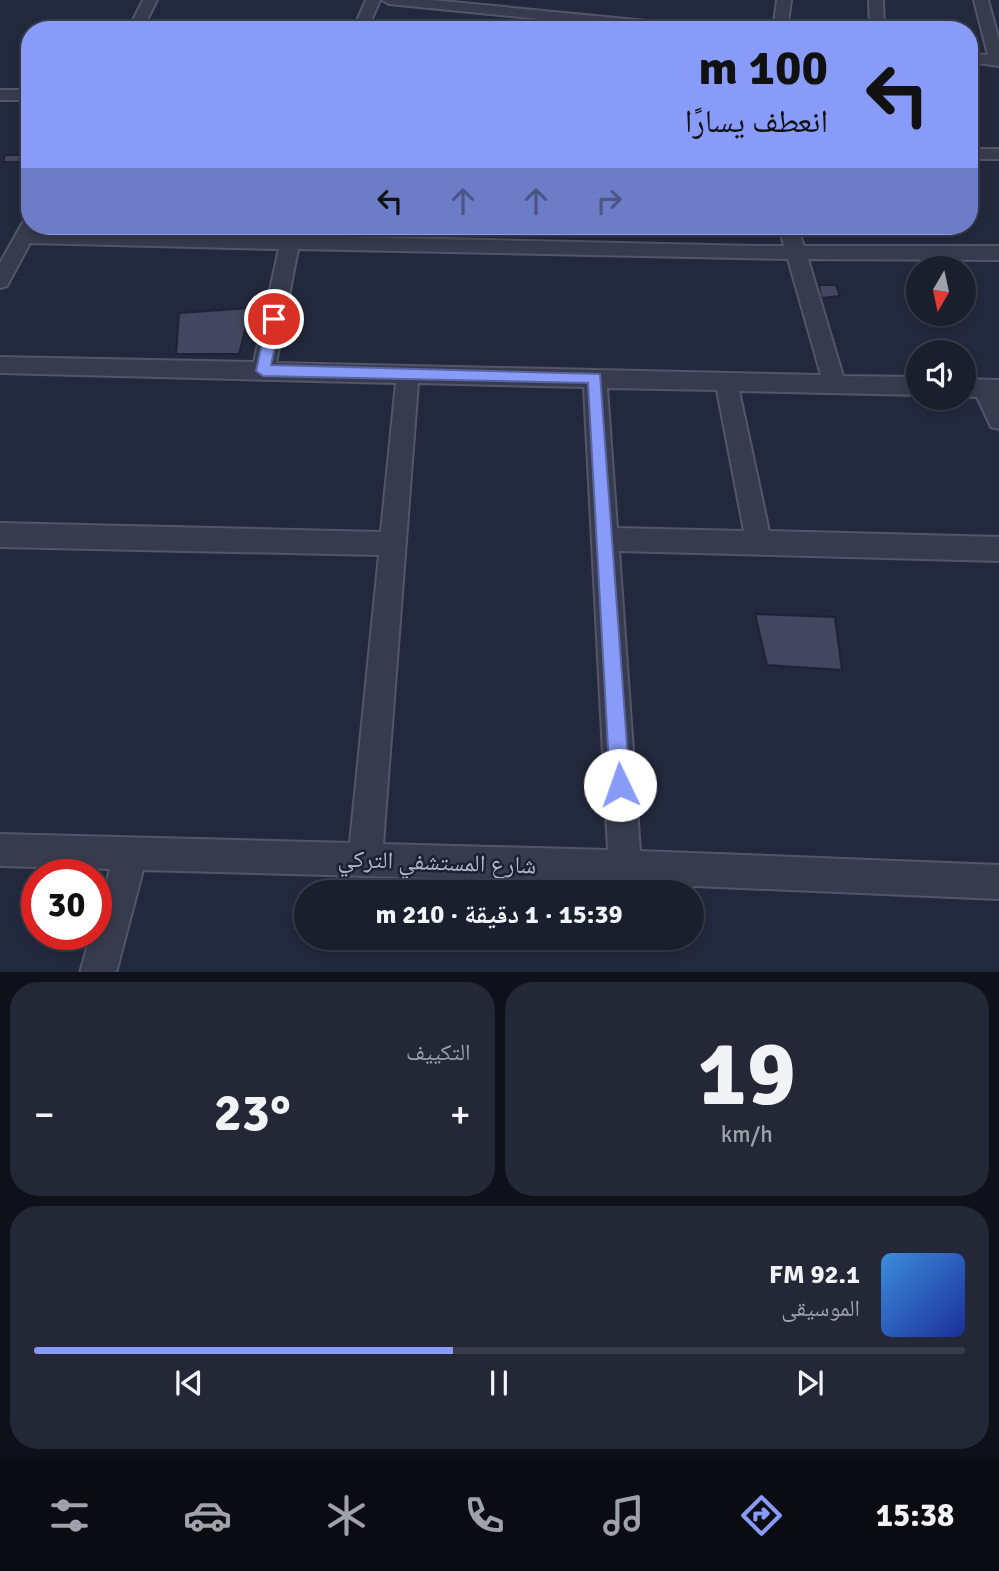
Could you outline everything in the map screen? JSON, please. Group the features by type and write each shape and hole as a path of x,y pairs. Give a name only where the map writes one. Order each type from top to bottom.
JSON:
{"street":[{"path":"140,21 150,0"},
{"path":"364,21 373,0"},
{"path":"389,0 490,5 584,21"},
{"path":"782,21 785,0"},
{"path":"876,0 877,21"},
{"path":"978,59 998,60 981,0"},
{"path":"0,95 21,95"},
{"path":"978,154 999,154"},
{"path":"0,281 25,235"},
{"path":"263,371 292,235"},
{"path":"338,235 795,255 999,253"},
{"path":"790,235 834,383"},
{"path":"0,365 906,386"},
{"path":"365,860 408,374"},
{"path":"595,378 625,867"},
{"path":"726,380 760,543"},
{"path":"983,389 999,420"},
{"path":"0,535 393,544"},
{"path":"606,539 999,549"},
{"name":"شارع المستشفي التركي","path":"0,850 625,867 999,882"},
{"path":"98,972 131,854"}],"building":[{"path":"5,155 21,155 21,162 3,162"},
{"path":"819,285 836,285 840,296 821,298"},
{"path":"251,308 239,354 176,354 179,313"},
{"path":"755,614 835,617 842,670 767,665"}],"route":[{"path":"274,319 263,371 595,378 620,785"}]}
